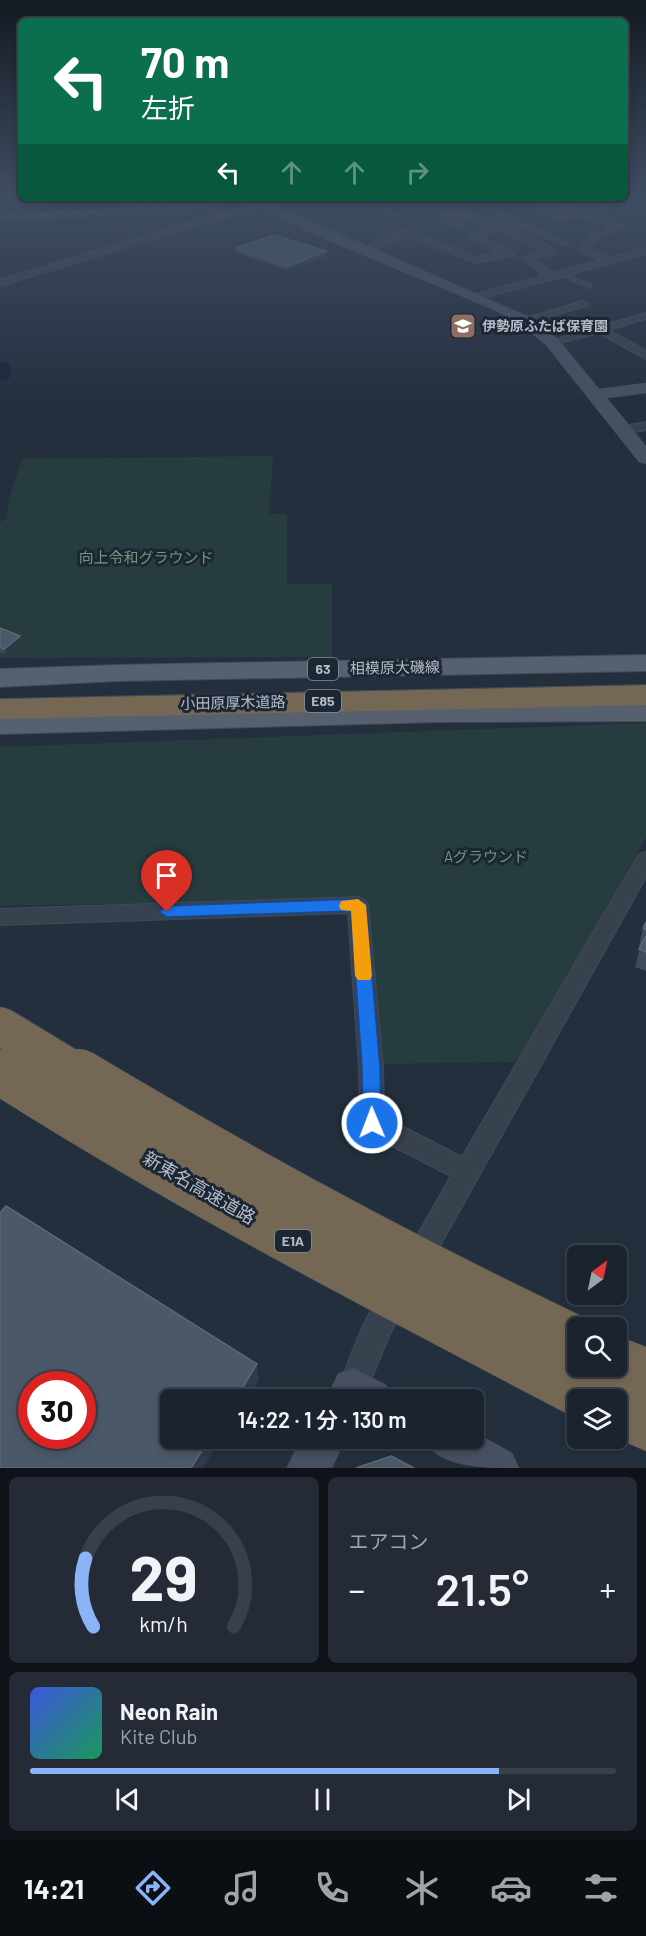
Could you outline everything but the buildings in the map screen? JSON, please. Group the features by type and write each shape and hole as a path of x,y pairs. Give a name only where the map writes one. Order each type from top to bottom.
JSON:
{"highway":[{"name":"小田原厚木道路","path":"0,694 646,680"},
{"name":"小田原厚木道路","path":"0,709 646,695"},
{"name":"E1A","path":"0,1026 95,1085 338,1222 567,1336"},
{"name":"新東名高速道路","path":"0,1069 66,1112 314,1253 572,1389"},
{"path":"627,1366 646,1374"},
{"path":"627,1415 646,1424"}],"main road":[{"name":"相模原大磯線","path":"0,678 117,673 646,663"},
{"path":"0,725 415,714 646,712"}],"street":[{"path":"0,283 54,267"},
{"path":"402,267 524,320 552,342 646,458"},
{"path":"541,267 551,273"},
{"path":"475,297 551,273 583,267"},
{"path":"521,272 551,273"},
{"path":"524,320 579,306"},
{"path":"552,342 646,316"},
{"path":"599,328 646,356"},
{"path":"593,395 646,388"},
{"path":"623,430 646,426"},
{"path":"359,1389 379,1325 646,859"},
{"path":"0,917 358,905 371,1067 372,1123 467,1172"},
{"path":"309,1468 319,1449"},
{"path":"463,1449 497,1468"}],"lane":[{"path":"551,273 590,286"}],"green space":[{"name":"向上令和グラウンド","path":"269,456 273,458 269,514 287,514 287,584 332,584 332,657 0,658 0,522 6,519 10,496 22,459"},
{"name":"Aグラウンド","path":"646,723 646,838 518,1062 376,1064 365,900 0,906 0,747"}],"waterway":[{"path":"0,368 0,374"}],"slow traffic":[{"path":"347,906 358,905 364,976"}],"place":[{"name":"伊勢原ふたば保育園","path":"463,326"}],"route":[{"path":"167,912 358,905 371,1067 372,1123"}]}
